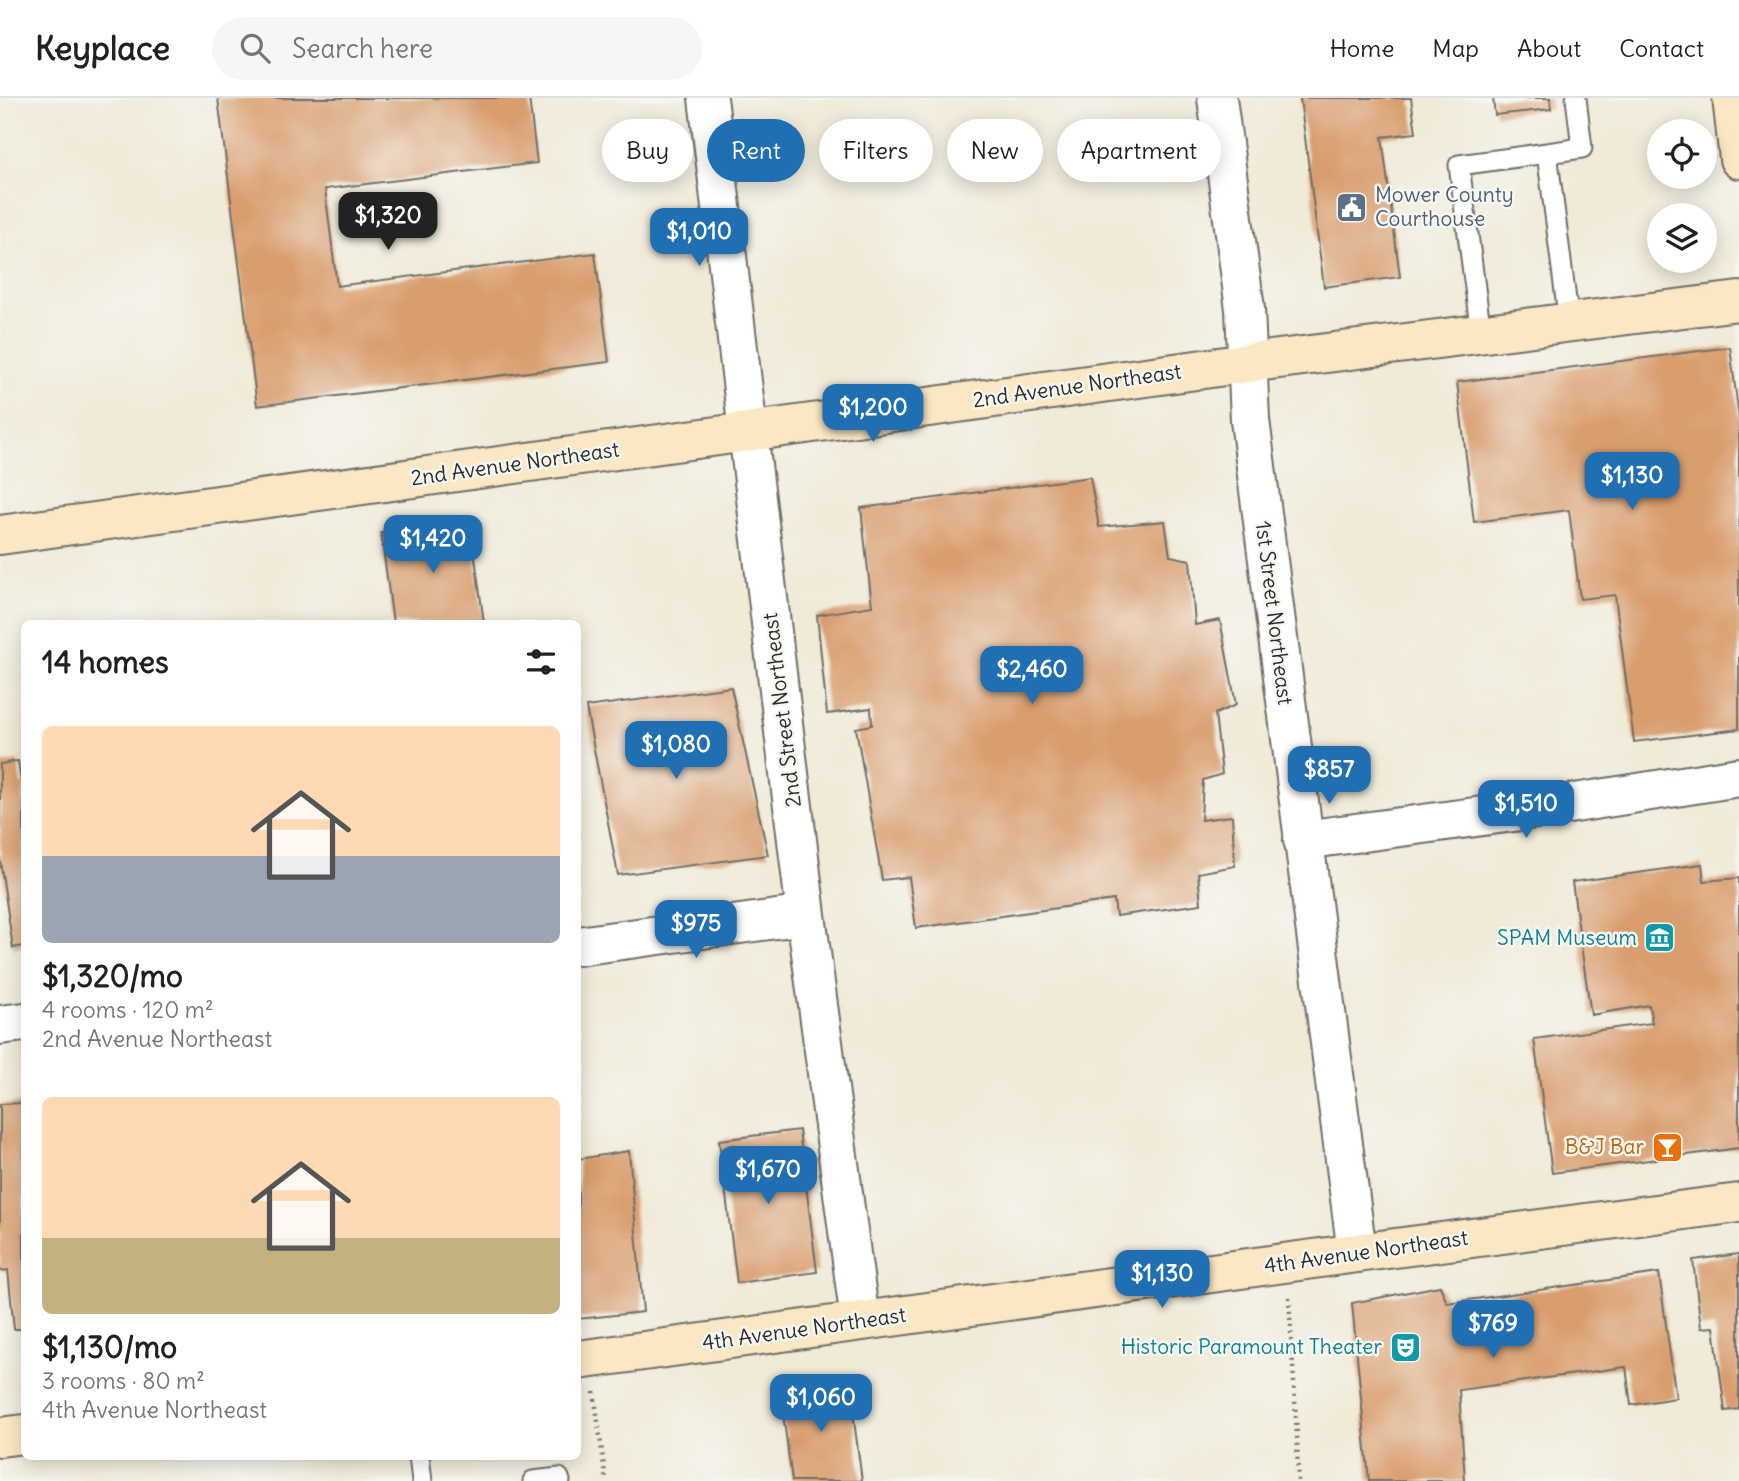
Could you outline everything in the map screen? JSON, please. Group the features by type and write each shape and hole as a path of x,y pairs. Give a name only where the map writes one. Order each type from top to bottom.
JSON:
{"street":[{"name":"2nd Street Northeast","path":"708,98 806,915 860,1321"},
{"name":"1st Street Northeast","path":"1217,98 1245,309 1250,420 1357,1253"},
{"path":"1732,98 1739,159"},
{"name":"2nd Avenue Northeast","path":"0,535 1247,363 1739,301"},
{"path":"1303,840 1543,808 1739,777"},
{"path":"581,946 806,915"},
{"path":"0,1025 21,1022"},
{"name":"4th Avenue Northeast","path":"583,1359 1739,1203"},
{"path":"0,1437 21,1434"}],"lane":[{"path":"1480,334 1459,165 1582,148 1576,98"},
{"path":"1547,153 1569,323"},
{"path":"419,1460 422,1481"},
{"path":"533,1481 559,1478 560,1481"}],"path":[{"path":"1286,1263 1294,1369 1298,1481"},
{"path":"583,1359 606,1481"}],"building":[{"path":"218,98 529,98 537,163 325,189 337,286 595,253 609,362 257,406"},
{"name":"Mower County Courthouse","path":"1300,98 1411,98 1416,133 1382,137 1400,277 1324,287"},
{"path":"1493,98 1550,98 1551,109 1495,115"},
{"path":"1730,347 1739,417 1739,729 1634,742 1615,595 1580,599 1569,510 1474,522 1457,382"},
{"path":"1090,477 1099,527 1165,521 1170,556 1190,560 1195,625 1220,620 1236,705 1215,714 1222,774 1203,780 1201,820 1232,816 1235,866 1198,873 1201,904 1116,916 1114,900 916,928 909,877 882,880 856,728 872,725 871,708 827,714 817,615 872,606 861,508"},
{"path":"470,521 484,620 393,620 381,533"},
{"path":"731,687 768,855 618,875 586,707"},
{"path":"18,761 21,784 21,947 13,948 0,860 0,764"},
{"path":"1702,864 1704,881 1739,878 1739,1148 1552,1173 1534,1039 1652,1023 1649,1005 1591,1015 1572,882"},
{"path":"21,1103 21,1329 14,1329 8,1270 0,1271 0,1104"},
{"path":"799,1130 817,1272 737,1283 719,1140"},
{"path":"629,1151 643,1312 581,1319 581,1159"},
{"path":"1739,1254 1739,1409 1725,1411 1714,1327 1701,1328 1693,1260"},
{"path":"1659,1273 1676,1398 1631,1405 1626,1367 1459,1390 1465,1481 1369,1481 1352,1303 1440,1286 1447,1303"},
{"path":"849,1382 862,1481 792,1481 780,1391"}],"place":[{"name":"Mower County Courthouse","path":"1352,207"},
{"name":"SPAM Museum","path":"1660,938"},
{"name":"B&J Bar","path":"1667,1147"},
{"name":"Historic Paramount Theater","path":"1405,1347"}]}
